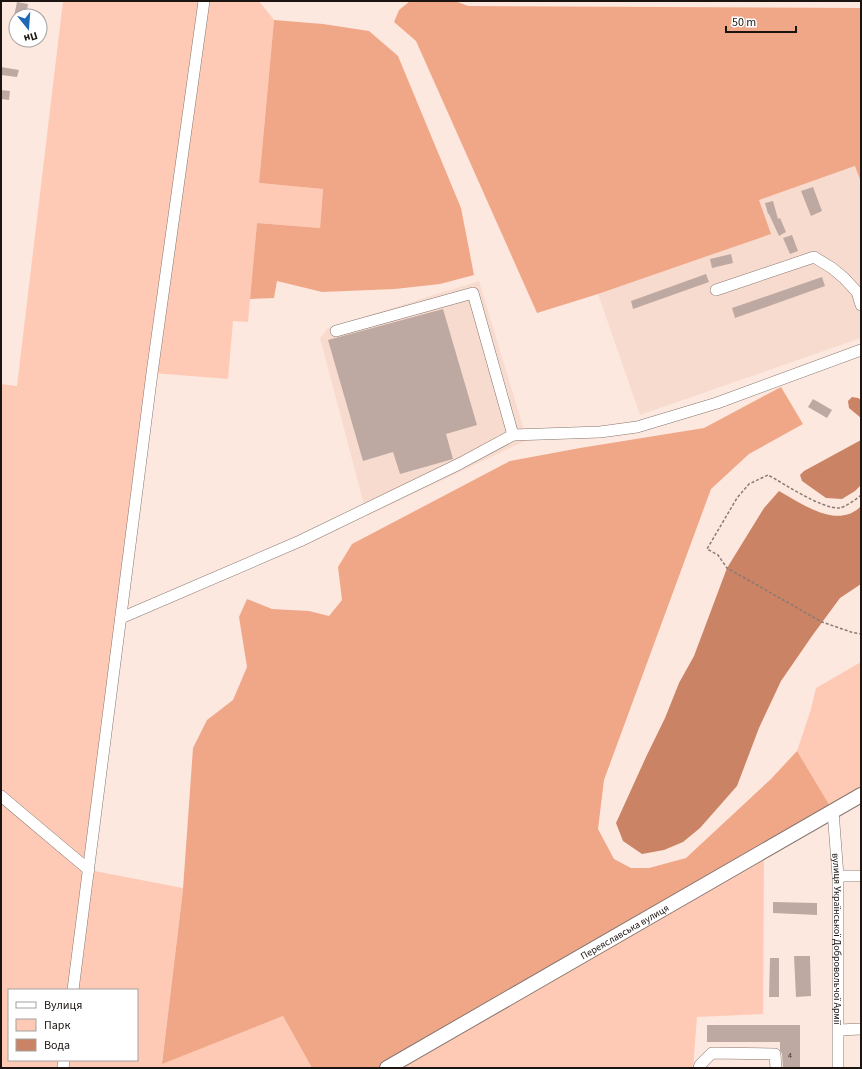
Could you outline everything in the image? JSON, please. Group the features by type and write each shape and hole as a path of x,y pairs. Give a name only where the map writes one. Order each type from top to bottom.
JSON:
{"main road":[{"name":"Переяславська вулиця","path":"387,1068 861,795"}],"street":[{"path":"73,989 152,373 204,1"},
{"path":"716,290 814,257 832,268 844,278 857,292 861,305"},
{"path":"336,331 473,293 513,435"},
{"path":"121,618 300,541 459,464 513,435 600,432 637,427 717,403 861,350"},
{"path":"1,796 89,870"},
{"name":"вулиця Української Добровольчої Армії","path":"833,811 838,876 838,1068"},
{"path":"838,876 861,876"},
{"path":"839,1030 861,1029"},
{"path":"700,1068 700,1065 712,1053 775,1054 776,1068"}],"path":[{"path":"861,495 840,508 825,506 768,475 749,484 737,498 707,549 718,555 727,568 822,622 861,634"}],"shaded area":[{"path":"410,1 455,1 468,6 861,8 861,182 855,166 759,200 771,234 598,294 537,313 416,41 394,22 399,10"},
{"path":"274,20 323,24 369,31 398,56 461,208 474,275 440,284 395,289 322,292 277,281 274,298 250,299 257,223 320,228 323,189 259,183"},
{"path":"856,166 861,182 861,338 640,415 598,294 770,234 759,200"},
{"path":"479,281 527,440 367,516 320,338 328,328"},
{"path":"781,387 803,424 749,454 711,489 604,780 598,829 614,859 631,868 649,868 686,858 771,779 797,751 833,811 387,1068 312,1068 283,1016 162,1064 183,889 193,748 207,720 233,700 247,667 239,617 247,599 272,609 309,611 329,616 342,600 338,567 352,544 510,461 704,428"}],"green space":[{"path":"63,1 259,1 274,20 259,183 323,189 320,228 257,223 248,322 233,321 228,379 153,373 89,870 183,888 162,1063 283,1016 312,1068 1,1068 1,384 17,386"},
{"path":"861,662 861,795 833,811 797,751 811,709 816,688"},
{"path":"764,850 763,1014 697,1017 693,1068 391,1068"}],"water":[{"path":"852,397 861,400 861,418 849,408 848,401"},
{"path":"861,440 861,485 855,491 842,499 826,498 802,481 800,475 804,471"},
{"path":"779,491 809,508 831,515 842,516 852,513 861,506 861,584 840,598 781,681 759,728 737,786 700,828 683,842 664,850 642,854 623,841 616,823 665,718 679,683 694,656 727,568 764,508"}],"building":[{"path":"17,2 28,4 27,8 16,8"},
{"path":"1,67 19,70 17,77 1,75"},
{"path":"1,90 10,91 9,100 1,99"},
{"path":"813,187 822,211 811,216 801,191"},
{"path":"773,201 778,219 780,218 786,232 779,236 768,214 765,203"},
{"path":"792,235 798,251 790,254 783,238"},
{"path":"731,254 733,263 712,268 710,259"},
{"path":"706,274 709,282 633,309 631,301"},
{"path":"822,277 825,286 735,318 732,308"},
{"path":"443,309 477,425 446,434 453,459 400,474 393,452 363,461 328,340"},
{"path":"813,399 832,410 827,418 808,407"},
{"path":"773,902 817,903 817,915 773,913"},
{"path":"794,956 810,956 811,996 796,997"},
{"path":"770,958 779,958 779,997 769,997"},
{"path":"707,1025 800,1025 800,1068 783,1068 780,1042 707,1042"}]}
